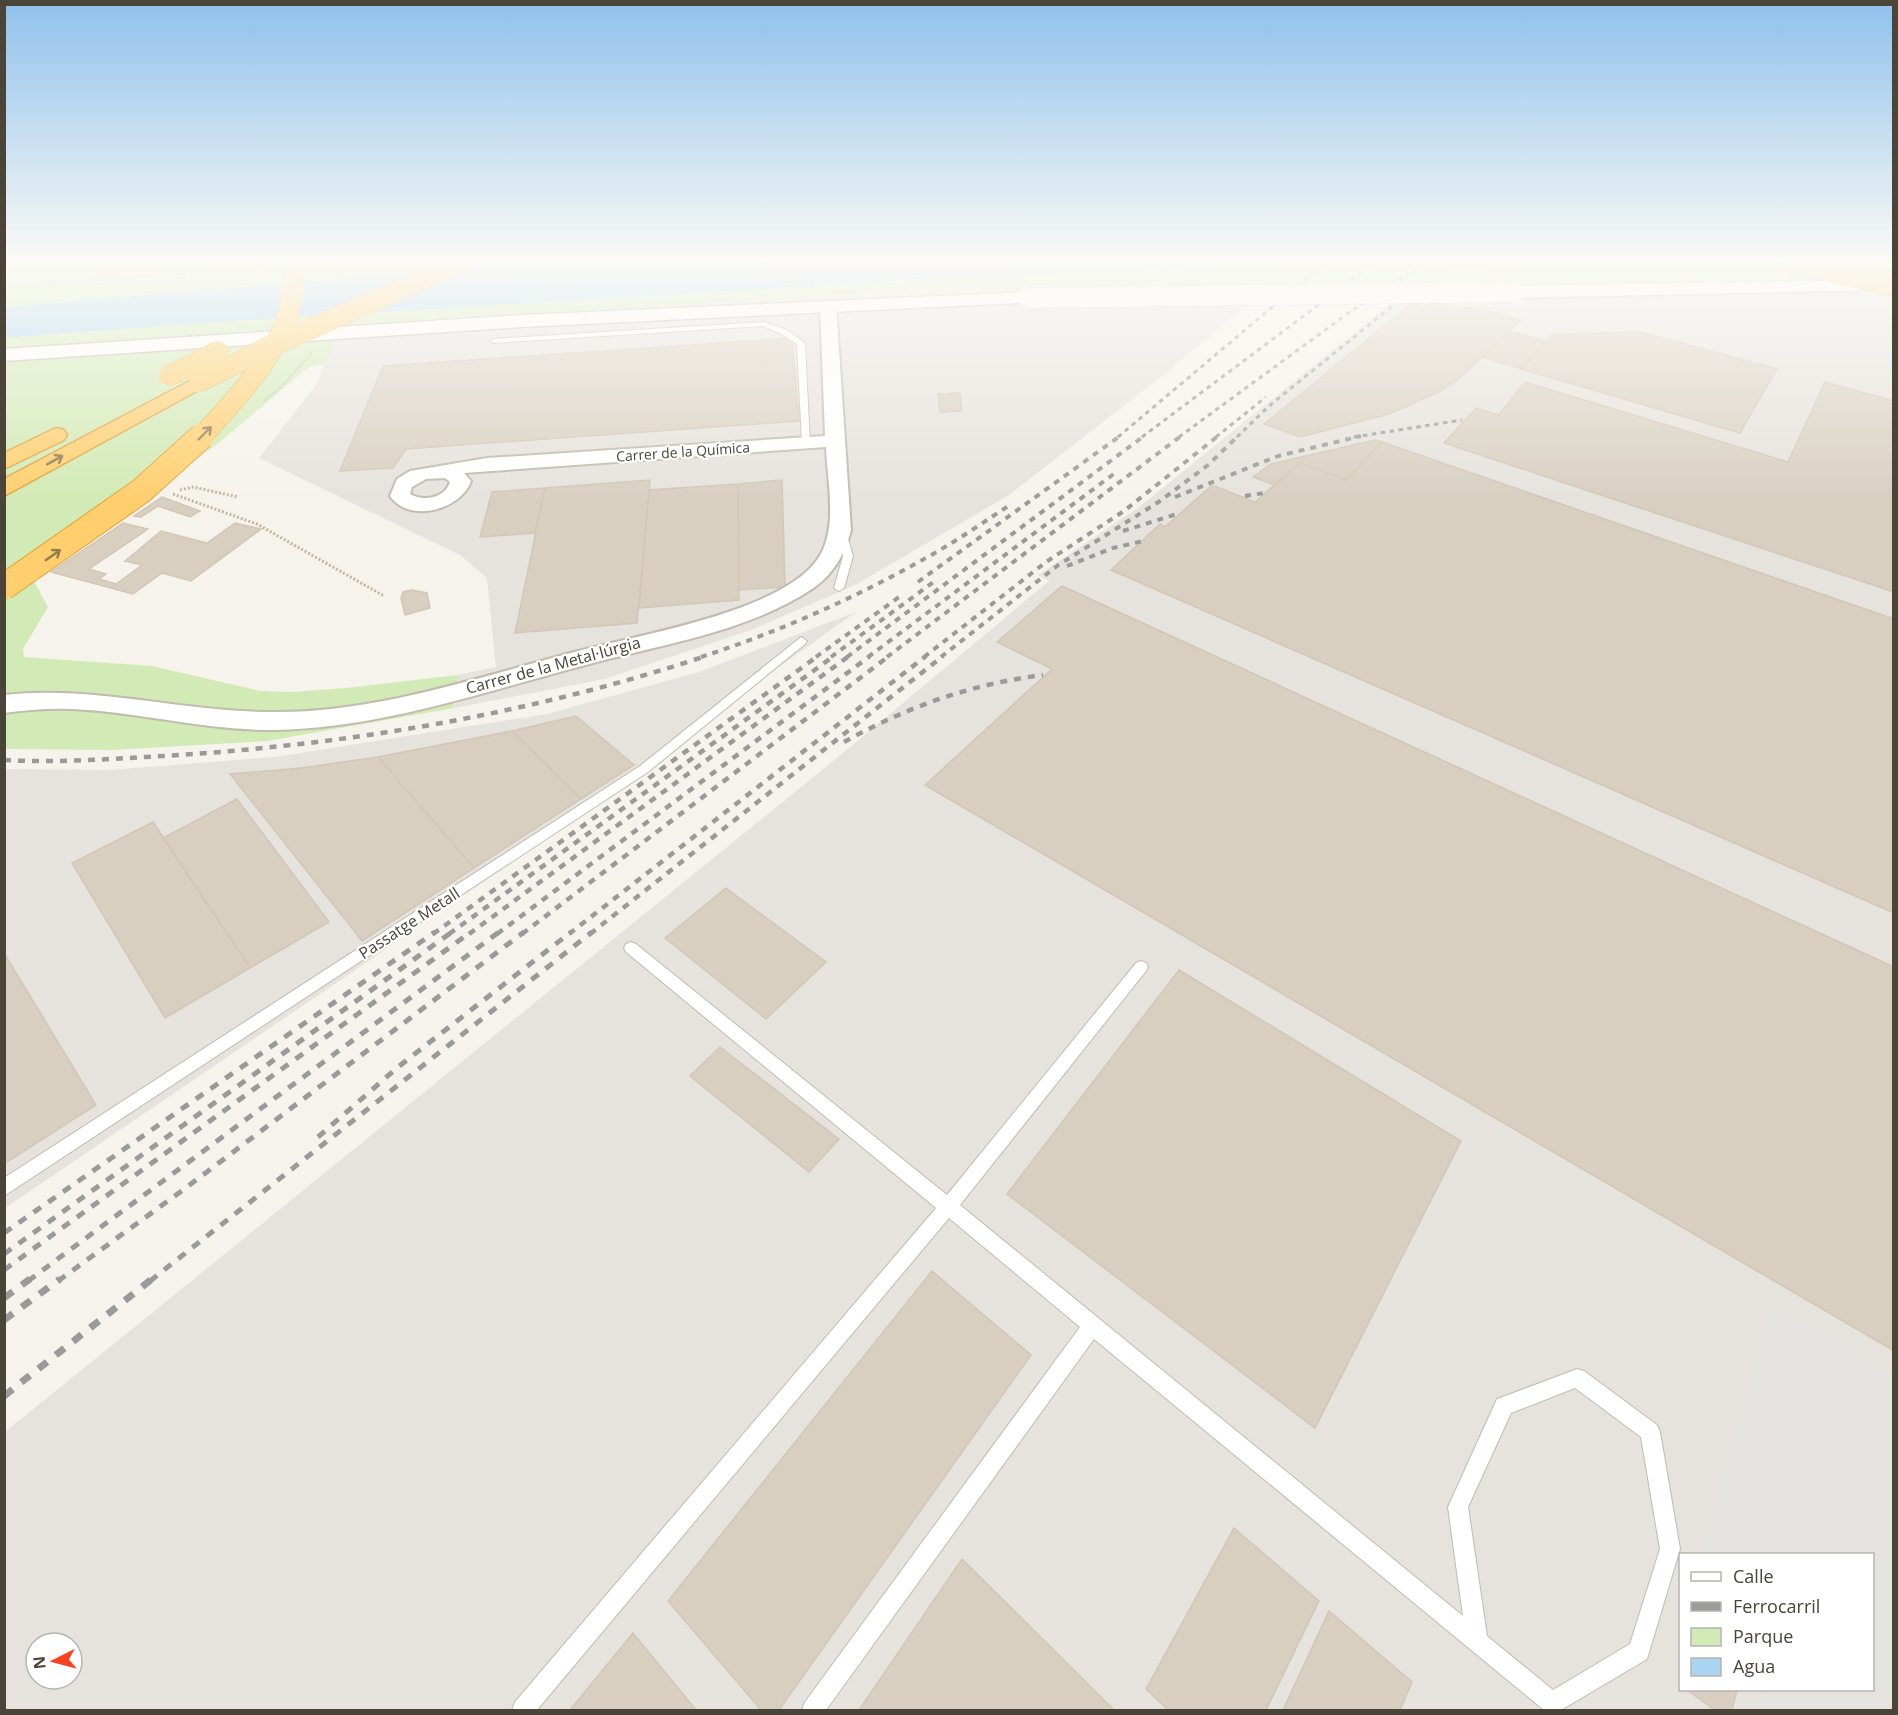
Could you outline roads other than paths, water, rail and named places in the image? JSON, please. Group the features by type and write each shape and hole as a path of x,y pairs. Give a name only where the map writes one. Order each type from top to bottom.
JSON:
{"highway":[{"path":"129,396 241,341"},
{"path":"4,587 116,510 171,465 215,423 262,366 276,341"},
{"path":"4,489 199,382 282,341"},
{"path":"4,462 79,422"}],"street":[{"path":"4,355 215,341"},
{"name":"Carrer de la Metal·lúrgia","path":"4,704 36,700 80,700 196,717 250,721 308,719 389,706 740,614 785,595 815,576 832,555 840,530 830,341"},
{"name":"Carrer de la Química","path":"532,463 495,472 431,503 411,503 400,496 402,485 408,480 437,471 487,464 532,463 835,441"},
{"path":"437,471 458,477 461,481 457,491"}],"lane":[{"path":"798,341 801,343 807,443"},
{"path":"839,588 848,556 840,530"},
{"name":"Passatge Metall","path":"4,1188 644,769 801,641"},
{"path":"631,948 949,1205 1554,1708 1639,1652 1670,1549 1650,1432 1577,1378 1504,1406 1458,1507 1477,1642"},
{"path":"523,1710 949,1205 1141,966"},
{"path":"813,1710 1092,1326"}],"railway":[{"path":"1118,437 1232,341"},
{"path":"1142,437 1270,341"},
{"path":"1179,437 1310,341"},
{"path":"1237,437 1269,406 1349,341"},
{"path":"1216,437 1266,397"},
{"path":"1354,437 1462,420"},
{"path":"918,582 1120,436"},
{"path":"847,657 1144,436"},
{"path":"887,657 1181,436"},
{"path":"924,657 1046,562 1124,511 1218,436"},
{"path":"941,657 1057,566 1160,501 1208,465 1238,436"},
{"path":"1175,497 1278,456 1361,436"},
{"path":"868,657 1115,473"},
{"path":"1245,496 1264,493"},
{"path":"701,657 787,626 870,588 946,546 1010,505"},
{"path":"1123,531 1180,513"},
{"path":"1067,566 1113,548 1143,541"},
{"path":"831,657 935,581"},
{"path":"816,657 899,597"},
{"path":"4,760 64,761 163,756 232,751 370,735 438,724 573,695 706,656"},
{"path":"433,934 818,656"},
{"path":"449,934 834,656"},
{"path":"469,934 849,656"},
{"path":"497,934 870,656"},
{"path":"522,934 889,656"},
{"path":"569,934 926,656"},
{"path":"590,934 943,656"},
{"path":"844,742 892,718 940,699 990,684 1043,675"},
{"path":"4,1233 435,932"},
{"path":"4,1254 452,932"},
{"path":"4,1270 471,932"},
{"path":"28,1281 499,932"},
{"path":"58,1281 183,1190 524,932"},
{"path":"318,1137 398,1067 571,932"},
{"path":"150,1281 592,932"},
{"path":"4,1298 30,1279"},
{"path":"4,1320 60,1279"},
{"path":"4,1396 152,1279"}]}
